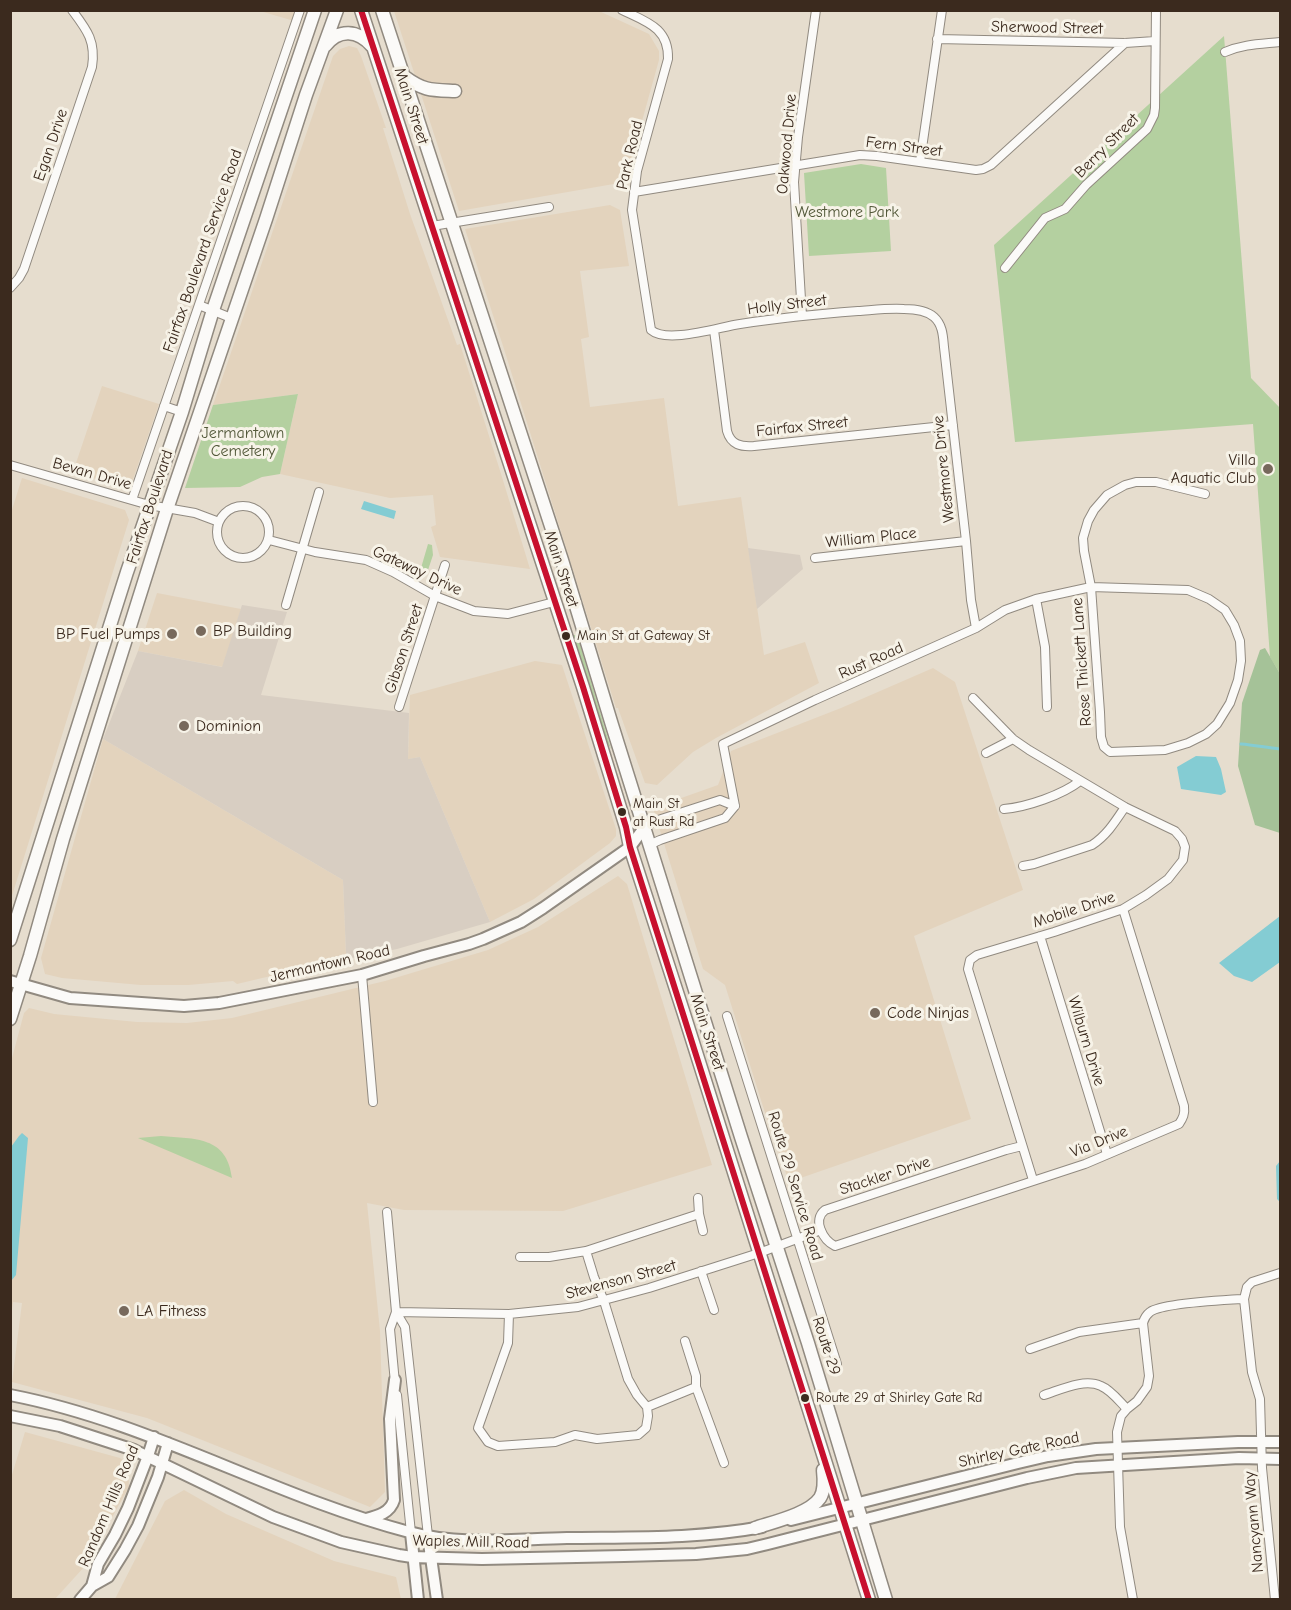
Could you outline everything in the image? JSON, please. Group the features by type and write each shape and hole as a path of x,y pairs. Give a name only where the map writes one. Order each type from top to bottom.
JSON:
{"main road":[{"name":"Fairfax Boulevard","path":"10,1019 15,983 30,956 57,860 166,509 337,10"},
{"name":"Main Street","path":"361,10 599,739 630,847 759,1253"},
{"name":"Main Street","path":"382,10 562,560 741,1137"},
{"name":"Fairfax Boulevard","path":"10,940 149,505 182,412 213,310 314,11"},
{"path":"323,48 334,37 346,33 366,39 374,49"},
{"path":"405,77 425,89 455,91"},
{"path":"81,718 99,728"},
{"name":"Jermantown Road","path":"15,983 70,998 184,1006 219,1003 362,975 469,944 503,931 543,908 630,847 644,828"},
{"name":"Jermantown Road","path":"630,847 649,845"},
{"path":"40,850 57,860"},
{"name":"Route 29","path":"741,1137 811,1351 886,1599"},
{"path":"759,1253 869,1599"},
{"path":"365,1519 383,1514 394,1500 390,1419 395,1380"},
{"name":"Waples Mill Road","path":"10,1395 64,1408 154,1437 283,1491 365,1519 428,1536 482,1540 695,1535 755,1528 840,1508"},
{"name":"Waples Mill Road","path":"10,1416 60,1426 122,1446 148,1456 258,1511 341,1542 412,1557 483,1559 696,1554 747,1549 845,1524"},
{"path":"755,1528 803,1511 819,1498 824,1483 815,1430"},
{"name":"Random Hills Road","path":"92,1586 98,1564 128,1508 154,1437"},
{"name":"Shirley Gate Road","path":"840,1508 1048,1456 1074,1452 1116,1448 1281,1442"},
{"name":"Random Hills Road","path":"80,1599 92,1586 108,1577 125,1550 138,1526 158,1477 168,1443"},
{"name":"Shirley Gate Road","path":"845,1524 1027,1478 1076,1468 1262,1458 1281,1459"},
{"path":"411,1533 418,1599"},
{"path":"428,1536 438,1599"}],"street":[{"name":"Egan Drive","path":"10,288 24,269 92,67 93,50 90,36 72,10"},
{"name":"Fairfax Boulevard Service Road","path":"132,500 300,10"},
{"name":"Park Road","path":"622,10 662,33 669,51 637,171 634,192 633,210 651,330"},
{"name":"Oakwood Drive","path":"802,316 795,165 816,10"},
{"path":"920,162 942,10"},
{"name":"Berry Street","path":"1005,268 1045,218 1065,209 1086,185 1151,123 1155,108 1156,10"},
{"name":"Sherwood Street","path":"937,39 1125,43 1155,41"},
{"path":"1225,52 1245,45 1281,42"},
{"name":"Fern Street","path":"634,192 860,155 976,170 991,165 1125,43"},
{"path":"270,96 285,100"},
{"path":"432,226 549,207"},
{"path":"199,305 231,318"},
{"name":"Holly Street","path":"651,330 664,336 802,316 896,308 928,313"},
{"name":"Westmore Drive","path":"928,313 938,321 942,330 975,628"},
{"name":"Fairfax Street","path":"714,330 727,431 736,444 754,446 953,425"},
{"path":"164,406 182,412"},
{"name":"Bevan Drive","path":"10,465 166,509"},
{"name":"Rose Thickett Lane","path":"1091,587 1188,590 1209,599 1225,610 1240,641 1241,661 1238,680 1230,704 1217,724 1206,735 1164,750 1110,752 1104,747 1101,737 1091,587 1084,551 1084,532 1094,510 1107,495 1125,485 1156,482 1204,494"},
{"path":"286,605 319,492"},
{"path":"248,506 256,509 268,523 269,540 258,554 243,558 234,557 221,547 217,530 219,522 231,509 248,506"},
{"path":"166,509 195,513 219,522"},
{"name":"Gateway Drive","path":"269,540 303,549 366,560 435,596 474,611 508,614 554,602"},
{"name":"William Place","path":"815,558 966,541"},
{"name":"Gibson Street","path":"399,707 445,565"},
{"name":"Rust Road","path":"735,806 723,744 975,628 1005,610 1036,599 1091,587"},
{"path":"1036,599 1045,647 1047,706"},
{"name":"Mobile Drive","path":"973,698 1013,739 1125,807 1175,831 1182,839 1185,850 1183,860 1168,879 1123,909 977,955 970,960 968,969 1033,1180"},
{"path":"986,753 1013,739"},
{"path":"1004,809 1019,807 1057,795 1072,788 1080,781"},
{"path":"644,828 655,821 720,800 735,806 725,818 649,845"},
{"path":"1023,866 1092,845 1113,826 1125,807"},
{"name":"Via Drive","path":"821,1230 831,1245 835,1246 1085,1164 1175,1126 1183,1119 1184,1106 1123,909"},
{"name":"Wilburn Drive","path":"1040,936 1107,1154"},
{"path":"362,975 373,1102"},
{"name":"Route 29 Service Road","path":"727,1016 837,1364"},
{"name":"Stackler Drive","path":"821,1230 819,1216 825,1210 1022,1146"},
{"path":"698,1198 703,1231"},
{"path":"387,1212 396,1312 390,1329 411,1533"},
{"path":"520,1257 549,1257 586,1251 699,1214"},
{"path":"776,1246 821,1230"},
{"name":"Stevenson Street","path":"396,1312 509,1314 566,1309 604,1301 776,1246"},
{"path":"509,1314 508,1343 478,1428 488,1442 498,1446 555,1442 575,1435 597,1439 638,1435 646,1428 647,1407 628,1379 586,1251"},
{"path":"701,1271 714,1310"},
{"path":"1133,1599 1120,1527 1116,1448 1118,1422 1126,1409 1137,1401 1148,1387 1149,1376 1143,1323 1145,1317 1152,1310 1173,1305 1244,1299 1247,1287 1252,1282 1281,1273"},
{"name":"Nancyann Way","path":"1244,1299 1252,1372 1260,1399 1262,1458 1275,1599"},
{"path":"396,1312 405,1327 428,1536"},
{"path":"1030,1349 1079,1332 1143,1323"},
{"path":"685,1341 696,1376 696,1387 724,1463"},
{"path":"1044,1395 1089,1383 1101,1386 1126,1409"},
{"path":"647,1407 696,1387"}],"shaded area":[{"path":"260,11 305,11 301,23"},
{"path":"394,11 599,11 649,34 659,51 659,60 625,182 459,211"},
{"path":"349,46 357,48 361,56 386,128 383,128 410,214 457,345 460,344 530,569 440,557 431,527 436,525 433,495 390,498 280,474 298,394 213,405 333,56 340,49"},
{"path":"610,205 620,210 629,266 580,271 589,337 581,339 590,407 664,398 678,506 741,497 764,655 805,642 819,683 693,752 657,785 645,783 618,708 616,708 465,229"},
{"path":"102,386 159,404 131,485 124,488 73,472"},
{"path":"22,478 125,510 129,520 11,899 10,516"},
{"path":"748,548 800,555 803,569 757,609"},
{"path":"157,593 241,609 223,667 138,651"},
{"path":"242,605 287,612 261,695 409,713 408,759 420,757 490,922 397,949 313,966 308,963 346,954 343,880 103,739 138,651 222,667"},
{"path":"535,661 562,665 616,829 616,836 610,843 534,899 490,922 420,757 408,759 410,695"},
{"path":"933,668 955,682 1023,890 914,936 971,1119 789,1182 725,985 703,969 653,808 718,785 731,751 841,708"},
{"path":"103,739 343,880 346,954 309,964 313,966 237,984 233,981 188,985 141,985 62,978 45,974 41,958"},
{"path":"618,876 627,884 712,1165 563,1211 404,1210 367,1203 380,1331 385,1492 370,1507 147,1418 12,1382 22,1303 13,1302 11,1317 11,1062 24,1013 29,1008 54,1014 137,1022 187,1023 232,1018 385,981 488,950 538,927"},
{"path":"25,1432 120,1458 128,1464 129,1487 85,1566 55,1599 11,1599 11,1478"},
{"path":"184,1490 226,1514 334,1561 396,1577 401,1599 115,1599 165,1501"}],"green space":[{"path":"1224,36 1251,378 1280,408 1280,673 1270,657 1253,424 1015,442 994,245"},
{"name":"Westmore Park","path":"861,164 886,168 891,251 809,256 804,173"},
{"name":"Jermantown Cemetery","path":"298,394 280,474 262,477 240,487 185,488 213,405"},
{"path":"428,544 432,545 433,555 427,573 421,568"},
{"path":"573,635 578,638 611,749 601,732"},
{"path":"1265,648 1280,673 1280,833 1255,825 1238,766 1242,703 1260,650"},
{"path":"161,1136 207,1142 216,1147 224,1154 232,1178 138,1138"}],"water":[{"path":"364,501 396,511 394,519 361,509"},
{"path":"1196,756 1216,757 1226,792 1221,795 1181,789 1177,767"},
{"path":"1280,916 1280,962 1252,982 1234,976 1219,963"},
{"path":"22,1133 28,1138 16,1275 11,1281 11,1147"},
{"path":"1280,1161 1280,1202 1277,1199 1276,1166"}],"waterway":[{"path":"1241,744 1280,749"}],"transit line":[{"path":"361,10 583,687 630,847 869,1600"}],"place":[{"name":"Villa Aquatic Club","path":"1268,469"},
{"name":"BP Building","path":"201,631"},
{"name":"BP Fuel Pumps","path":"172,634"},
{"name":"Main St at Gateway St","path":"566,636"},
{"name":"Dominion","path":"184,726"},
{"name":"Main St at Rust Rd","path":"622,812"},
{"name":"Code Ninjas","path":"875,1013"},
{"name":"LA Fitness","path":"124,1311"},
{"name":"Route 29 at Shirley Gate Rd","path":"805,1398"}]}
